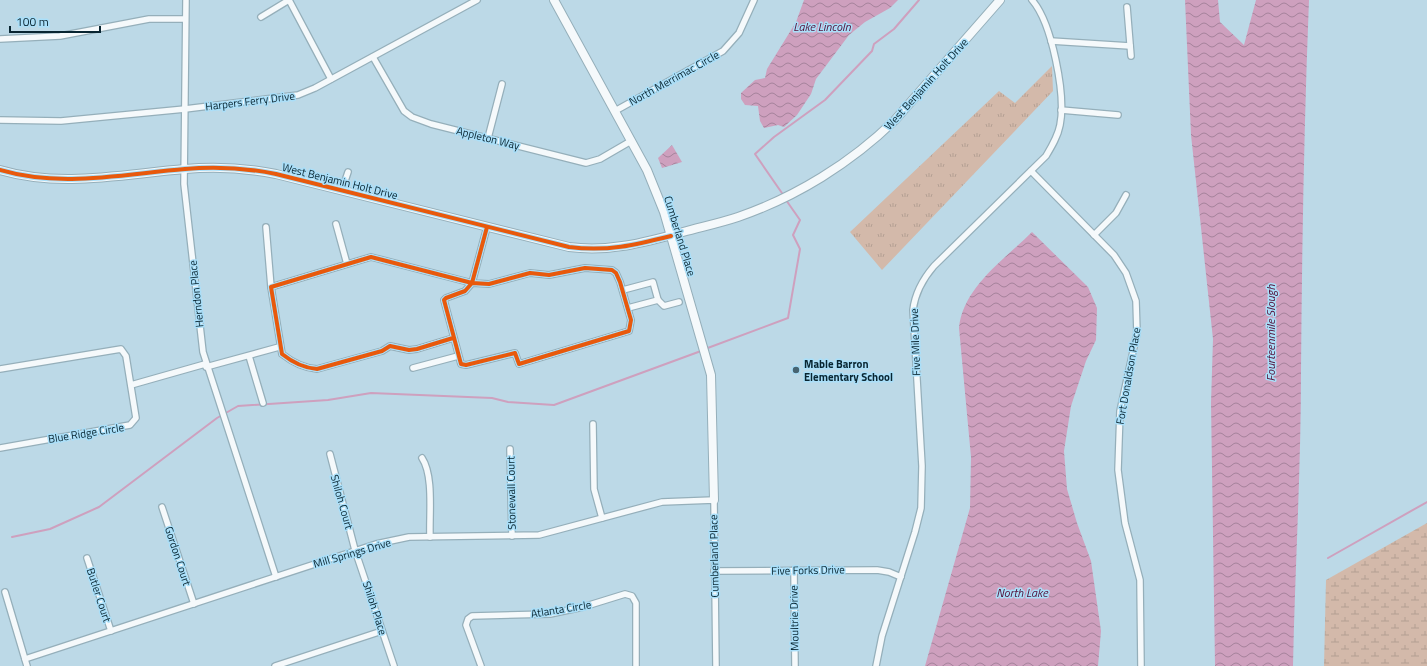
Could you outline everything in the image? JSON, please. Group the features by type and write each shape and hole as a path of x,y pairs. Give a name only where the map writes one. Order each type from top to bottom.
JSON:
{"street":[{"name":"Herndon Place","path":"186,0 184,184 201,339 206,366 276,576"},
{"path":"261,17 289,0 331,79"},
{"name":"Harpers Ferry Drive","path":"0,120 62,121 185,109 298,95 373,57 477,0"},
{"name":"Cumberland Place","path":"555,0 654,185 671,236 711,375 716,666"},
{"name":"North Merrimac Circle","path":"615,111 723,50 738,33 754,0"},
{"name":"West Benjamin Holt Drive","path":"0,170 38,178 66,180 148,174 185,169 244,168 342,190 556,244 590,250 624,247 671,236 738,217 767,205 812,183 845,162 880,135 895,120 1000,0"},
{"name":"Five Mile Drive","path":"876,666 882,636 915,532 922,488 913,324 913,310 916,296 922,281 934,266 1046,156 1055,140 1060,125 1060,86 1051,42 1043,16 1032,0"},
{"path":"1127,8 1131,56"},
{"path":"0,39 60,36 129,22 149,20 185,20"},
{"path":"1051,42 1130,46"},
{"name":"Appleton Way","path":"373,57 401,108 410,116 488,138 586,162 600,159 631,140"},
{"path":"488,138 502,84"},
{"path":"1061,110 1118,115"},
{"name":"Fort Donaldson Place","path":"1031,171 1094,235 1120,264 1131,284 1136,301 1137,333 1120,412 1118,470 1125,523 1140,580 1141,666"},
{"name":"West Benjamin Holt Drive","path":"342,190 348,172"},
{"path":"1094,235 1116,213 1126,195"},
{"path":"336,224 347,264"},
{"path":"266,227 271,287 279,347 282,354 289,360 309,368 318,369 382,351 390,346 399,346 409,350 418,349 453,338"},
{"path":"271,287 375,256 472,283 489,284 530,273 549,275 585,268 608,268 616,273 623,290 631,320 629,331 519,364 515,353 466,365 461,364 444,300 465,291 472,283 487,227"},
{"path":"623,290 653,282 658,300 664,306 679,302"},
{"path":"628,308 658,300"},
{"path":"131,385 249,356 279,347"},
{"name":"Blue Ridge Circle","path":"0,369 121,349 126,356 136,418 130,425 0,448"},
{"path":"249,356 263,403"},
{"path":"413,368 458,356"},
{"path":"593,424 594,490 602,518"},
{"name":"Stonewall Court","path":"510,449 512,536"},
{"name":"Shiloh Court","path":"330,454 355,550"},
{"path":"422,458 427,465 429,478 430,537"},
{"name":"Mill Springs Drive","path":"25,659 376,544 409,538 512,536 553,532 662,502 714,500"},
{"name":"Gordon Court","path":"162,507 194,604"},
{"name":"Shiloh Place","path":"355,550 394,666"},
{"name":"Butler Court","path":"87,558 111,631"},
{"name":"Moultrie Drive","path":"794,570 795,666"},
{"name":"Five Forks Drive","path":"714,571 877,570 889,572 901,577"},
{"path":"5,592 27,666"},
{"name":"Atlanta Circle","path":"481,666 466,625 468,619 472,616 550,614 583,607 625,594 632,596 636,603 636,666"},
{"path":"275,666 382,631"}],"green space":[{"path":"1052,66 1053,91 882,270 850,232 999,91 1015,103"},
{"path":"1427,523 1427,666 1324,666 1326,580"}],"water":[{"name":"Lake Lincoln","path":"804,0 898,0 890,8 865,22 849,35 816,79 811,94 797,115 784,127 778,125 764,128 760,121 758,106 745,105 741,99 741,93 755,80 765,78 767,69 796,22"},
{"name":"Fourteenmile Slough","path":"1185,0 1218,0 1220,22 1244,45 1256,0 1309,0 1304,186 1300,445 1293,666 1215,666 1211,403 1213,339 1191,135"},
{"path":"672,145 682,162 662,168 658,158"},
{"name":"North Lake","path":"1032,232 1088,287 1097,308 1096,340 1086,361 1071,406 1064,451 1067,489 1077,523 1091,561 1101,631 1098,666 925,666 970,508 971,457 959,328 962,313 968,300 987,275"}],"waterway":[{"path":"784,196 755,154 774,137 825,100 872,51 874,44 894,29 919,0"},
{"path":"705,349 788,318 800,249 793,235 800,220 786,200"},
{"path":"12,537 50,529 99,507 217,418 238,406 328,400 371,393 492,398 508,402 554,405 701,351"},
{"path":"1328,558 1427,502"}],"cycle path":[{"path":"0,170 23,175 69,179 197,168 253,170 276,174 569,247 596,249 621,247 671,236"},
{"path":"453,338 417,349 409,350 390,346 382,351 317,369 303,366 282,354 271,287 371,257 472,283 489,284 530,273 549,275 585,268 612,270 616,273 620,282 631,320 629,331 519,364 515,353 466,365 461,364 444,300 465,291 472,283 487,227"}],"place":[{"name":"Mable Barron Elementary School","path":"796,370"}]}
